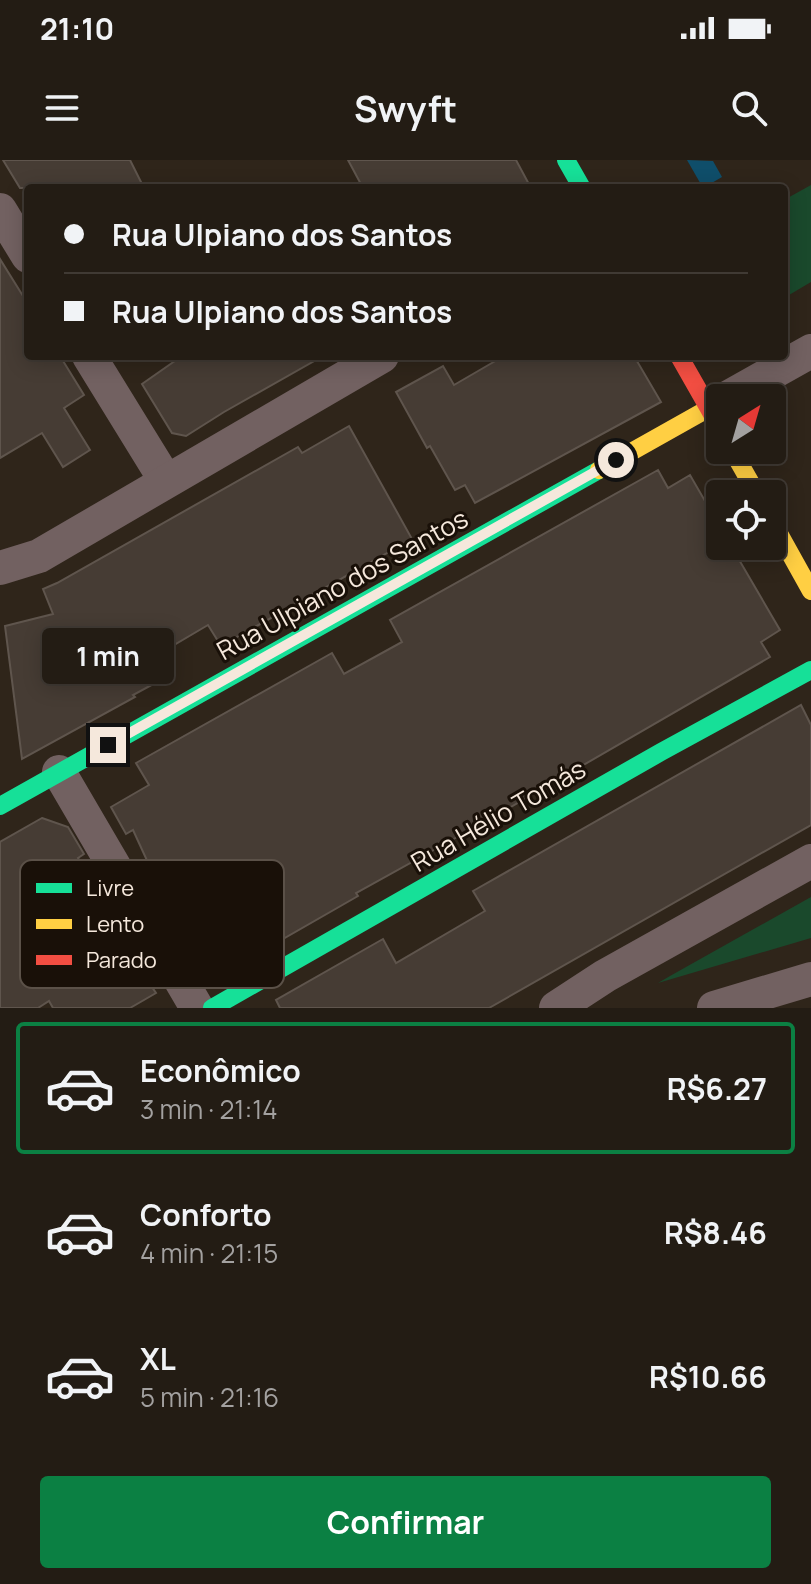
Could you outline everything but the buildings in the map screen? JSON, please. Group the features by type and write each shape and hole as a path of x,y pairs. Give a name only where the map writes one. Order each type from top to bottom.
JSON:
{"street":[{"path":"566,160 580,184"},
{"path":"0,210 24,249"},
{"path":"753,384 811,351"},
{"path":"91,360 166,481"},
{"path":"0,568 39,556 375,360"},
{"path":"682,360 706,388"},
{"name":"Rua Ulpiano dos Santos","path":"0,806 706,410"},
{"path":"786,546 811,591"},
{"name":"Rua Hélio Tomás","path":"284,967 811,670"},
{"path":"59,772 110,860"},
{"path":"556,1008 605,976 811,861"},
{"path":"714,1008 811,979"},
{"path":"185,988 197,1008"},
{"name":"Rua Hélio Tomás","path":"212,1008 247,988"}],"green space":[{"path":"811,185 811,282 788,296 788,198"},
{"path":"811,897 811,938 658,983 670,976"}],"water":[{"path":"687,160 713,161 722,177 710,184 701,184"}],"traffic: fast":[{"path":"566,160 580,184"},
{"path":"0,806 599,470"},
{"path":"284,967 811,670"},
{"path":"212,1008 247,988"}],"traffic: slow":[{"path":"599,470 706,410"},
{"path":"740,464 749,480"},
{"path":"786,546 811,591"}],"traffic: jam":[{"path":"681,360 706,403"}],"route":[{"path":"108,745 616,460"}]}
